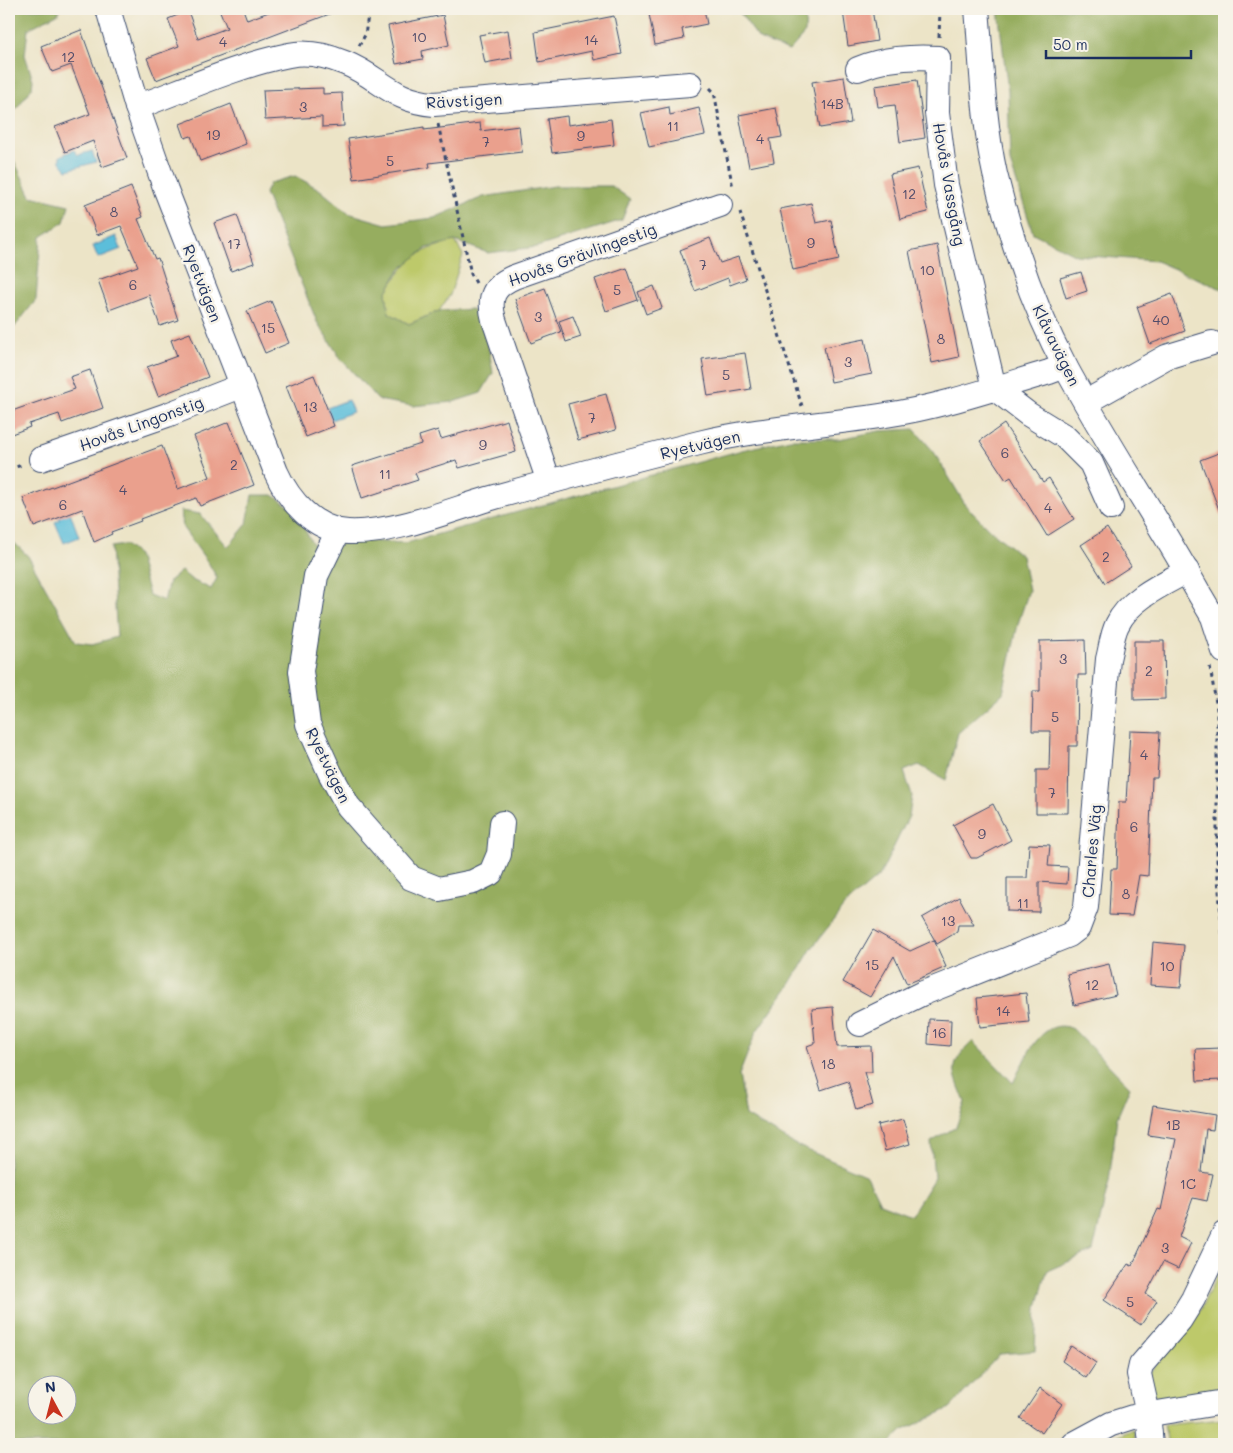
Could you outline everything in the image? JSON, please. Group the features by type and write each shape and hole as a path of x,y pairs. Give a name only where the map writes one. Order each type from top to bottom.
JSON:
{"street":[{"name":"Ryetvägen","path":"108,9 137,107 241,386 276,472 292,498 308,516 338,530 368,532 397,526 548,482 701,442 764,429 887,415 949,401 1065,366"},
{"name":"Klåvavägen","path":"977,9 987,131 995,173 1023,269 1043,320 1065,366 1187,571 1222,637"},
{"name":"Rävstigen","path":"137,107 251,66 290,55 321,55 350,65 397,95 416,102 434,104 690,84"},
{"path":"858,69 869,64 920,56 938,58"},
{"name":"Hovås Vassgång","path":"938,58 937,112 946,185 994,388"},
{"name":"Hovås Grävlingestig","path":"548,482 494,320 490,306 493,292 501,283 514,277 726,195"},
{"path":"1086,402 1166,357 1212,343"},
{"name":"Hovås Lingonstig","path":"41,459 167,416 241,386"},
{"path":"994,388 1022,410 1064,436 1091,463 1111,508"},
{"name":"Ryetvägen","path":"338,530 316,576 301,671 308,724 330,773 348,806 411,878 439,889 473,882 491,873 499,854 502,823"},
{"name":"Charles Väg","path":"860,1024 895,1005 1070,935 1078,928 1086,907 1107,668 1117,625 1130,607 1151,591 1187,571"},
{"path":"1151,1444 1148,1414 1139,1374 1141,1365 1180,1320 1193,1300 1224,1234"},
{"path":"1074,1444 1111,1424 1148,1414 1224,1402"}],"path":[{"path":"350,65 365,35 370,9"},
{"path":"938,58 940,9"},
{"path":"690,84 709,87 714,92 726,195 736,200 808,424"},
{"path":"434,104 471,274 477,284 493,292"}],"green space":[{"path":"9,9 59,9 59,13 28,29 25,55 33,80 32,88 16,109 9,114"},
{"path":"737,9 806,9 805,33 789,51 759,39"},
{"path":"998,9 1224,9 1224,290 1156,261 1076,255 1033,233 1010,162 1008,91"},
{"path":"9,150 31,196 69,205 64,222 41,237 36,300 9,334"},
{"path":"295,176 319,189 348,213 386,224 434,218 483,197 555,186 611,186 630,199 622,220 537,247 488,253 455,241 427,248 400,269 386,293 389,313 409,324 439,311 472,309 486,333 493,373 481,393 453,402 413,406 378,400 341,359 317,322 265,193 270,183"},
{"path":"455,241 463,255 450,295 439,311 409,324 389,313 386,293 407,264 422,253"},
{"path":"914,429 934,452 966,506 990,530 1022,556 1029,590 1018,624 1003,693 958,733 946,780 919,765 904,771 912,796 909,816 880,875 845,905 812,948 791,983 756,1032 739,1075 746,1116 796,1145 867,1176 880,1203 911,1215 934,1178 931,1142 956,1127 965,1102 955,1076 955,1069 959,1057 965,1050 973,1041 1013,1083 1028,1053 1043,1034 1052,1028 1062,1026 1073,1029 1130,1087 1117,1118 1109,1181 1093,1251 1047,1271 1037,1307 1035,1351 1000,1354 950,1408 904,1430 889,1444 9,1444 9,538 28,556 76,642 92,644 117,637 111,547 125,545 138,555 149,595 164,601 169,581 181,571 192,580 211,589 217,578 183,528 181,511 200,514 228,547 247,524 252,495 273,495 293,509 313,544 342,540 406,543 742,450 790,439 839,439 879,431"},
{"path":"1224,1261 1224,1390 1162,1400 1152,1391 1150,1372 1185,1332 1200,1310"},
{"path":"1224,1419 1224,1444 1168,1444 1164,1425"},
{"path":"1134,1429 1135,1444 1099,1444"}],"water":[{"path":"74,150 78,155 92,151 96,162 67,170 60,162 60,156"},
{"path":"116,236 121,249 98,258 93,246"},
{"path":"348,400 353,412 331,420 327,408"},
{"path":"70,512 79,537 64,543 55,522 60,520 59,516"}],"building":[{"path":"219,9 243,9 247,20 277,9 340,10 156,80 147,58 179,46 168,19 188,11 198,39 227,28"},
{"path":"648,9 704,9 707,24 682,29 684,39 655,45"},
{"path":"872,9 877,41 848,46 843,11"},
{"path":"443,15 449,45 422,51 423,59 396,64 388,26"},
{"path":"614,16 622,54 594,60 592,51 539,62 535,32"},
{"path":"81,30 127,158 102,167 93,141 65,152 55,127 90,114 71,65 52,72 41,46"},
{"path":"508,30 512,58 485,63 479,35"},
{"path":"844,77 851,123 820,128 812,82"},
{"path":"917,80 925,138 900,142 895,105 878,107 875,86"},
{"path":"323,88 323,94 342,93 344,126 322,127 322,117 265,120 263,90"},
{"path":"231,104 246,144 200,161 191,136 185,138 180,124"},
{"path":"669,107 670,115 699,108 705,135 649,147 641,113"},
{"path":"776,108 782,137 770,139 774,162 749,167 739,115"},
{"path":"567,116 568,125 611,119 614,145 552,153 547,119"},
{"path":"480,123 481,131 519,126 522,152 429,163 430,167 354,179 348,139 424,127 424,130"},
{"path":"918,168 928,212 900,219 890,174"},
{"path":"131,187 143,217 138,219 155,259 158,258 178,320 160,326 149,295 109,310 98,280 138,266 121,226 97,235 85,205"},
{"path":"811,203 816,223 831,220 839,260 793,270 780,209"},
{"path":"237,215 254,263 231,271 214,223"},
{"path":"710,238 720,263 738,257 746,279 730,285 728,278 695,291 680,250"},
{"path":"937,245 959,357 932,363 909,251"},
{"path":"627,268 638,300 606,311 595,279"},
{"path":"1081,272 1087,291 1066,298 1060,278"},
{"path":"654,286 662,308 646,314 638,292"},
{"path":"545,288 561,332 531,343 515,299"},
{"path":"1172,294 1185,331 1150,344 1137,307"},
{"path":"271,301 289,343 265,353 247,311"},
{"path":"573,316 581,337 566,342 559,321"},
{"path":"190,333 208,377 158,396 147,367 177,356 171,340"},
{"path":"865,339 872,374 831,382 824,347"},
{"path":"745,353 751,389 708,396 702,359"},
{"path":"90,370 103,408 62,423 59,414 29,424 30,427 9,435 9,412 75,389 70,377"},
{"path":"314,375 334,426 306,437 286,386"},
{"path":"606,394 616,430 578,440 568,404"},
{"path":"507,420 516,452 459,468 456,460 415,473 418,480 362,498 352,466 421,444 419,436 438,430 441,439"},
{"path":"229,422 254,485 200,506 196,498 140,519 141,521 111,532 112,534 94,542 82,509 34,527 23,498 162,446 178,489 210,477 194,436"},
{"path":"1004,424 1043,482 1049,478 1074,519 1047,536 1011,477 1006,480 980,441"},
{"path":"1224,451 1224,520 1223,520 1200,460"},
{"path":"1107,528 1131,566 1105,583 1081,545"},
{"path":"1085,640 1086,675 1078,675 1077,746 1069,746 1068,813 1036,813 1036,770 1049,770 1050,731 1032,731 1033,691 1040,691 1040,641"},
{"path":"1134,641 1164,641 1165,699 1134,700"},
{"path":"1130,731 1160,732 1157,778 1152,778 1148,876 1139,875 1132,916 1109,915 1111,869 1117,869 1119,802 1126,802"},
{"path":"993,804 1011,840 977,858 971,858 953,825"},
{"path":"1029,844 1050,845 1048,866 1068,867 1067,884 1039,882 1039,912 1007,911 1007,878 1027,878"},
{"path":"959,897 974,925 958,925 957,932 937,944 922,918"},
{"path":"873,930 910,951 934,940 946,967 907,984 894,956 870,997 843,982"},
{"path":"1153,942 1184,945 1181,987 1150,985"},
{"path":"1109,964 1116,995 1074,1005 1067,974"},
{"path":"1026,993 1029,1022 980,1027 977,998"},
{"path":"833,1007 837,1047 871,1046 872,1072 864,1072 873,1105 856,1110 848,1081 821,1090 807,1046 815,1043 812,1009"},
{"path":"929,1019 951,1020 950,1046 928,1044"},
{"path":"1221,1048 1223,1080 1197,1081 1195,1049"},
{"path":"1153,1105 1215,1115 1213,1130 1206,1129 1201,1172 1213,1174 1207,1201 1193,1198 1179,1237 1191,1243 1178,1269 1163,1262 1146,1294 1157,1301 1141,1325 1104,1300 1128,1264 1132,1266 1158,1209 1161,1210 1176,1139 1148,1135"},
{"path":"903,1119 910,1144 885,1151 878,1125"},
{"path":"1071,1346 1096,1363 1086,1378 1062,1361"},
{"path":"1040,1388 1062,1404 1042,1433 1020,1418"}]}
